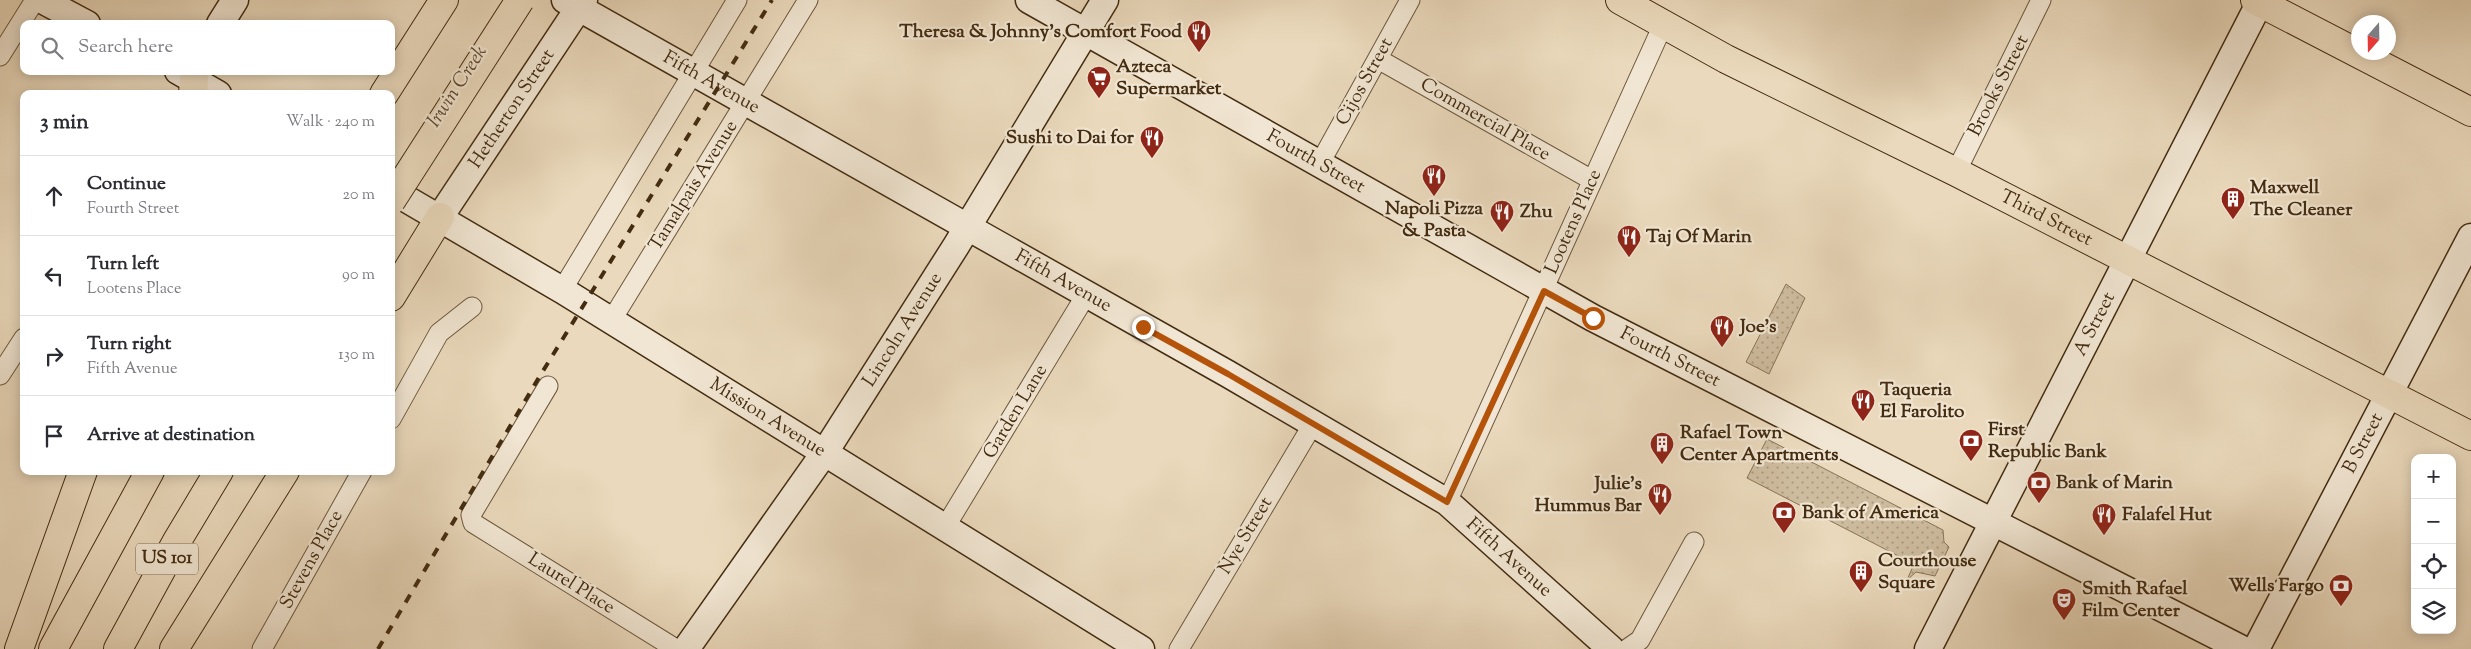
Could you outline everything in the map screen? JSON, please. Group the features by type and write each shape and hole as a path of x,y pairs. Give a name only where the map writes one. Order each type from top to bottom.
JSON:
{"main road":[{"path":"387,90 444,0"},
{"path":"395,195 520,0"},
{"name":"Third Street","path":"1620,0 1663,25 1828,110 1956,172 2471,436"},
{"path":"2259,1 2471,112"},
{"path":"395,290 440,217"},
{"path":"19,649 82,475"},
{"name":"US 101","path":"53,649 148,475"},
{"name":"US 101","path":"118,649 177,541 217,475"},
{"path":"174,649 283,475"}],"street":[{"path":"22,20 35,0"},
{"path":"42,0 80,20"},
{"path":"222,20 235,0"},
{"path":"562,290 738,0"},
{"name":"Tamalpais Avenue","path":"611,321 808,0"},
{"name":"Fourth Street","path":"1029,0 1544,291 1993,523 2242,649"},
{"name":"Lincoln Avenue","path":"686,649 825,452 967,228 1105,0"},
{"name":"Cijos Street","path":"1320,163 1410,0"},
{"name":"Brooks Street","path":"1956,172 2042,0"},
{"name":"A Street","path":"1928,649 2259,1"},
{"name":"Fifth Avenue","path":"576,3 694,74 1313,424 1447,502 1612,649"},
{"name":"Hetherton Street","path":"440,217 576,3"},
{"path":"0,56 20,24"},
{"name":"Lootens Place","path":"1447,502 1663,25"},
{"name":"Commercial Place","path":"1378,59 1592,180"},
{"path":"188,82 208,90"},
{"name":"Mission Avenue","path":"395,192 562,290 1140,649"},
{"name":"B Street","path":"2256,649 2471,237"},
{"name":"Garden Lane","path":"944,529 1086,295"},
{"path":"395,411 439,333 472,308"},
{"path":"0,376 20,344"},
{"name":"Laurel Place","path":"548,386 471,515 473,523 478,528 676,649"},
{"name":"Nye Street","path":"1179,649 1313,424"},
{"name":"Stevens Place","path":"262,649 360,475"},
{"path":"1627,649 1640,640 1694,542"}],"shaded area":[{"path":"1786,284 1805,298 1769,374 1746,362"},
{"path":"1767,439 1943,530 1944,542 1949,547 1935,576 1916,572 1907,580 1914,564 1747,478"}],"railway":[{"path":"378,649 538,379 772,0"}],"place":[{"name":"Theresa & Johnny's Comfort Food","path":"1199,53"},
{"name":"Azteca Supermarket","path":"1099,99"},
{"name":"Sushi to Dai for","path":"1152,159"},
{"name":"Napoli Pizza & Pasta","path":"1434,197"},
{"name":"Maxwell The Cleaner","path":"2233,220"},
{"name":"Zhu","path":"1502,233"},
{"name":"Taj Of Marin","path":"1629,258"},
{"name":"Joe's","path":"1722,348"},
{"name":"Taqueria El Farolito","path":"1863,422"},
{"name":"First Republic Bank","path":"1971,462"},
{"name":"Rafael Town Center Apartments","path":"1662,465"},
{"name":"Bank of Marin","path":"2039,504"},
{"name":"Julie's Hummus Bar","path":"1660,516"},
{"name":"Bank of America","path":"1784,534"},
{"name":"Falafel Hut","path":"2104,536"},
{"name":"Courthouse Square","path":"1861,593"},
{"name":"Wells Fargo","path":"2341,607"},
{"name":"Smith Rafael Film Center","path":"2064,621"}],"route":[{"path":"1143,327 1228,374 1447,502 1544,291 1593,318"}],"water label":[{"name":"Irwin Creek","path":"458,87"}]}
